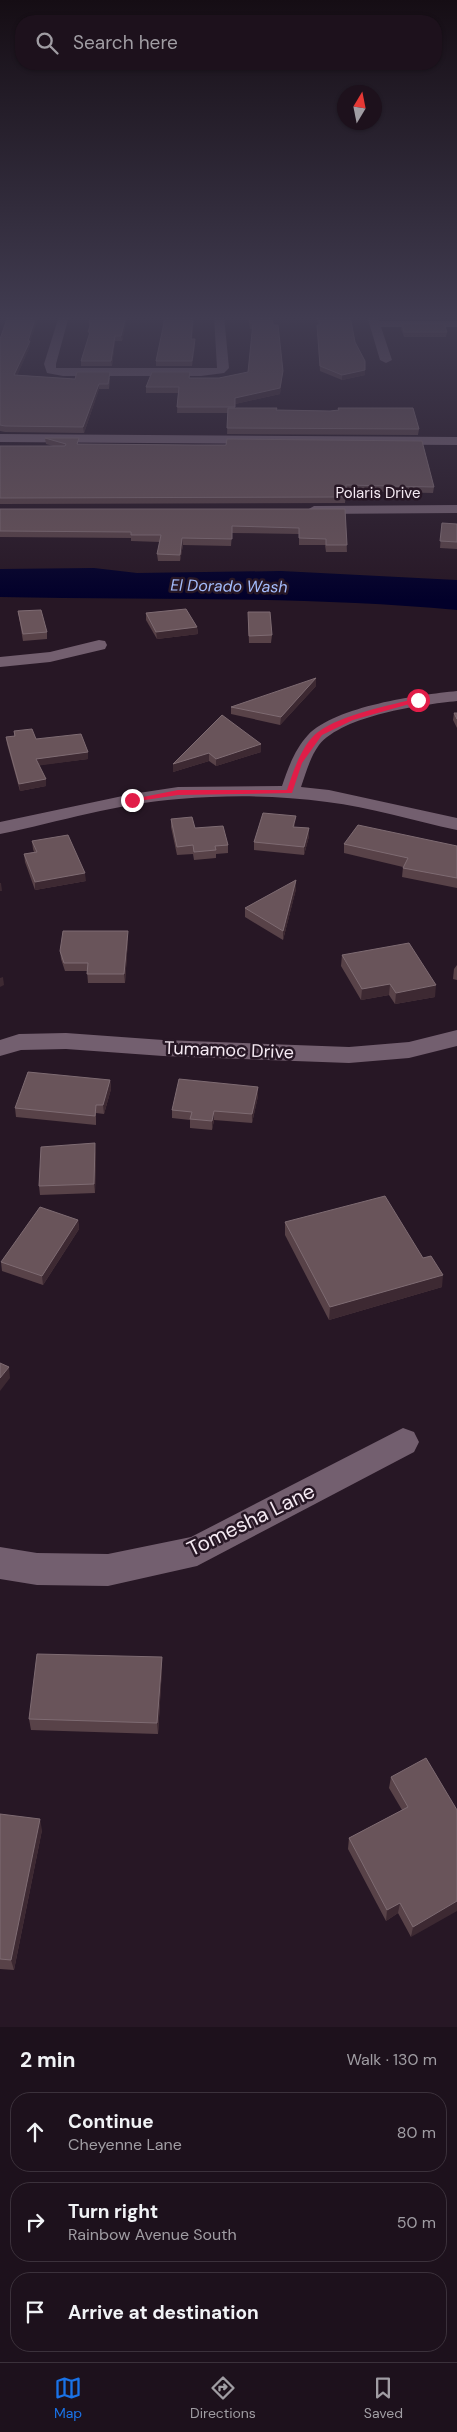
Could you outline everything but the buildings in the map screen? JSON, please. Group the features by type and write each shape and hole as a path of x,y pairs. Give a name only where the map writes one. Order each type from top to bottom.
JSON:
{"street":[{"path":"0,438 457,440"},
{"name":"Polaris Drive","path":"302,510 457,510"},
{"path":"0,662 28,662 60,657 99,645"},
{"path":"290,792 299,763 319,734 350,719 382,709 418,700 457,696"},
{"path":"0,828 178,792 290,792 329,796 457,824"},
{"name":"Tumamoc Drive","path":"0,1048 19,1042 66,1040 163,1048 349,1055 408,1050 457,1038"},
{"name":"Tomesha Lane","path":"0,1563 37,1569 108,1570 197,1551 403,1442"}],"water":[{"name":"El Dorado Wash","path":"94,568 137,573 281,571 457,580 457,610 343,602 0,597 0,569"}],"route":[{"path":"132,800 178,792 290,792 299,763 319,734 350,719 418,700"}]}
